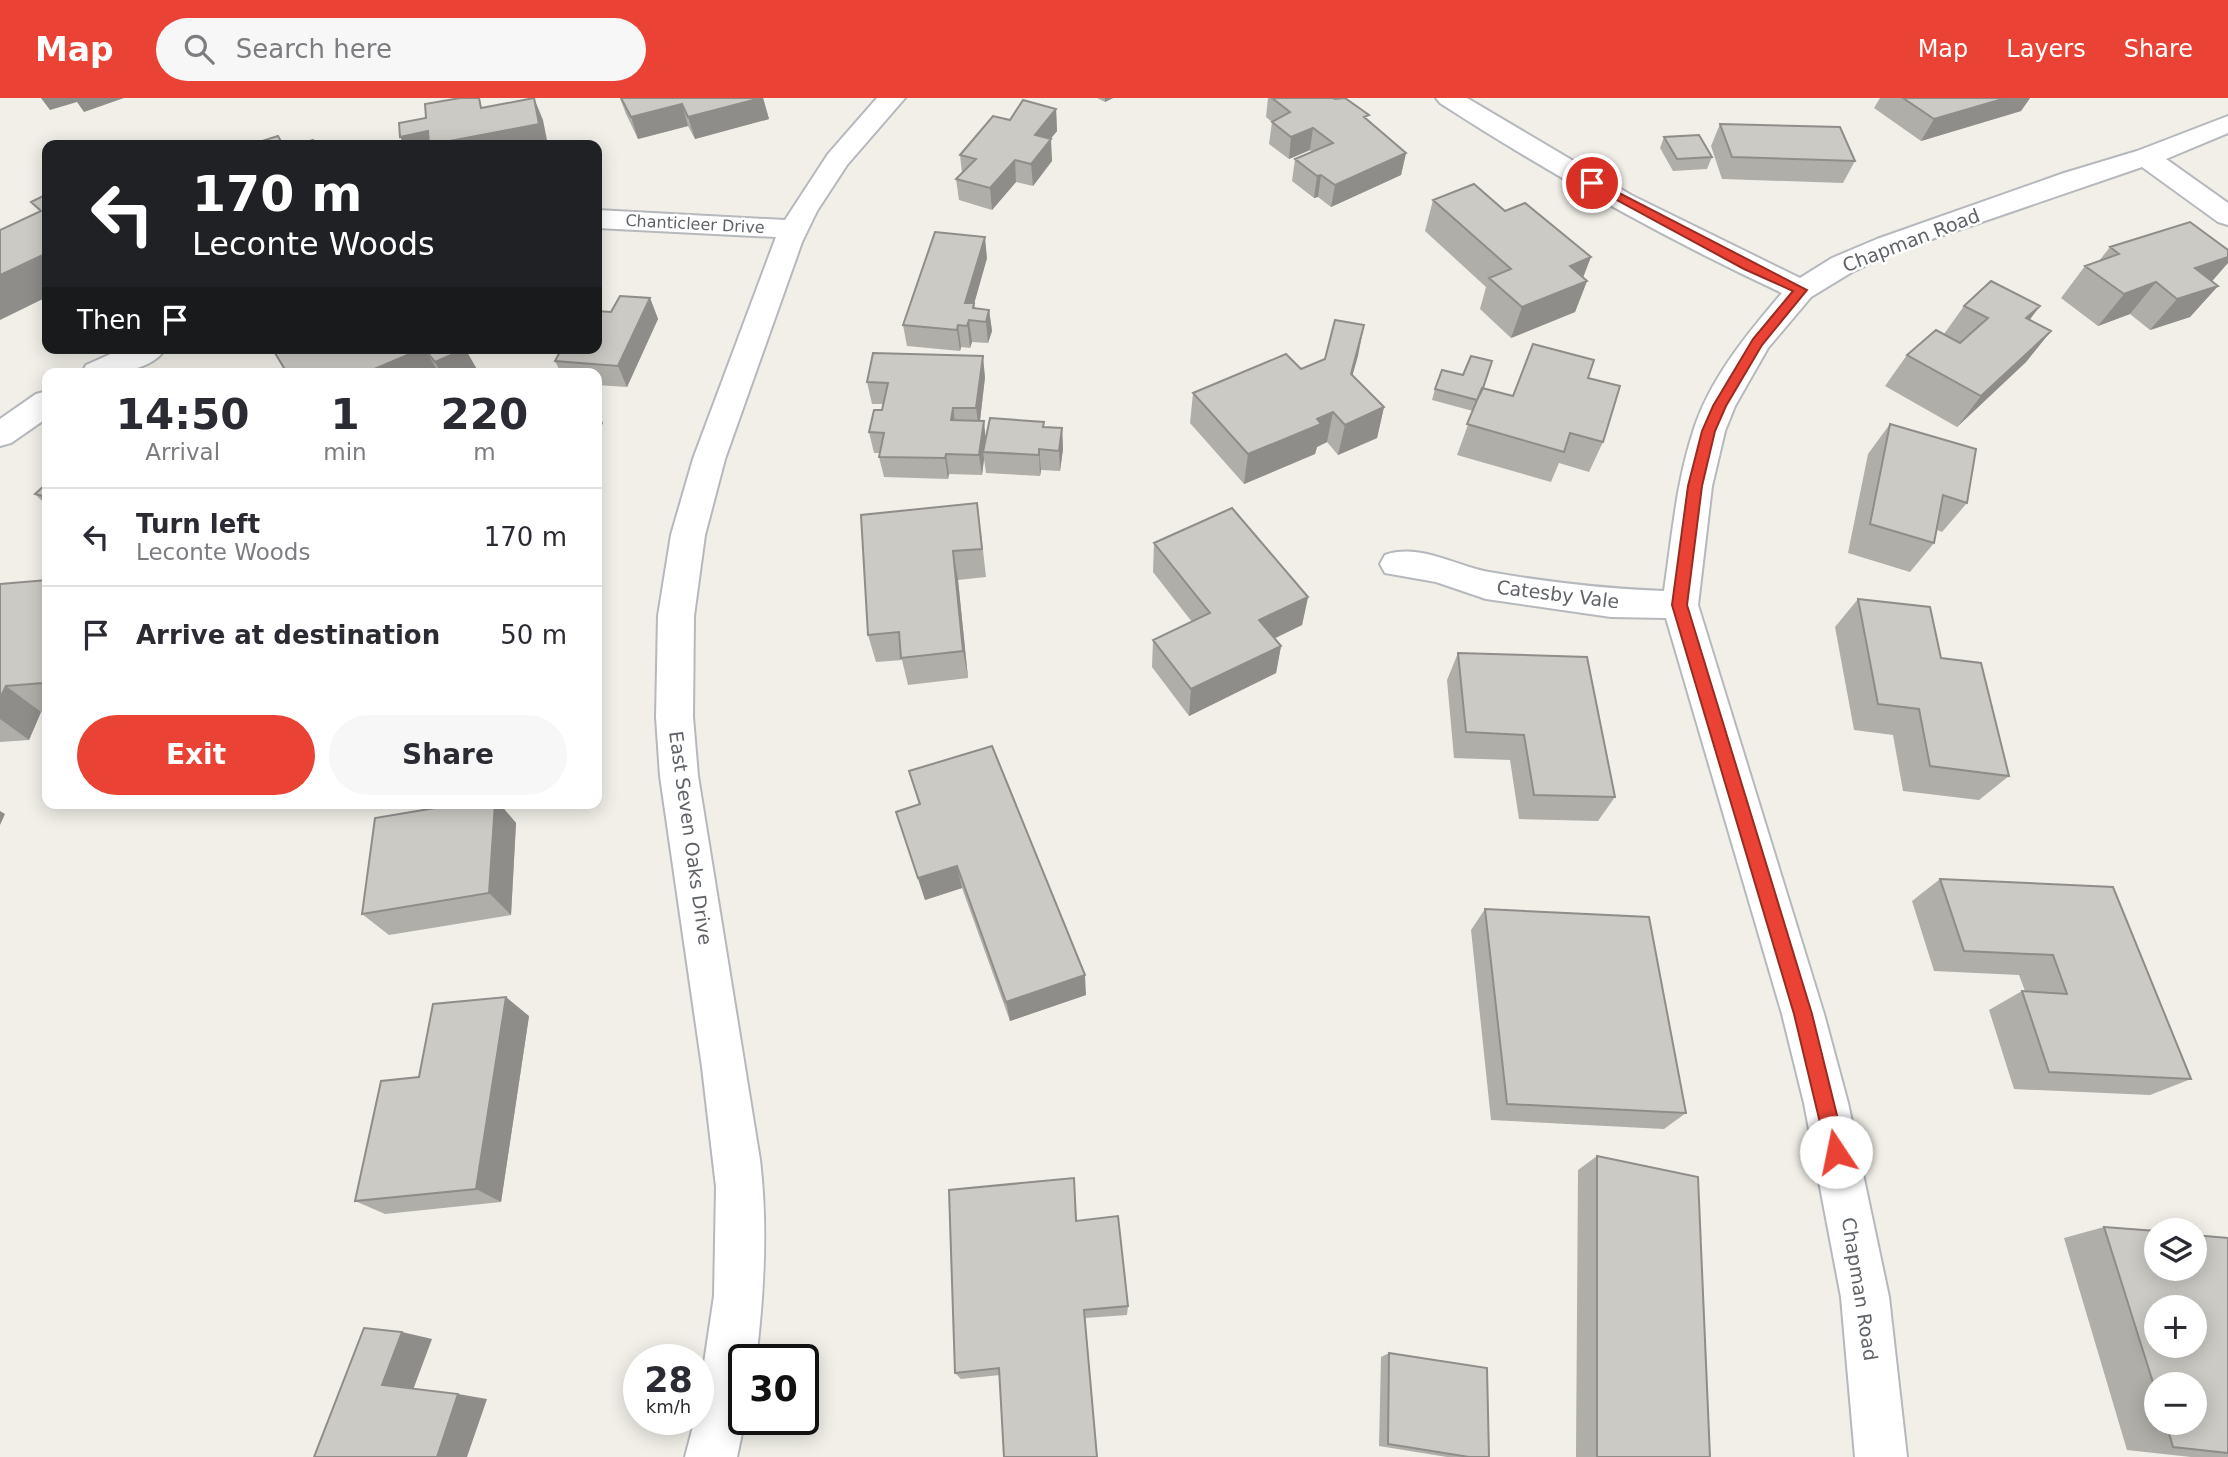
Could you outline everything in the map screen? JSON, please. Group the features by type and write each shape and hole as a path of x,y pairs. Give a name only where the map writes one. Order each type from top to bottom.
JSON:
{"street":[{"name":"East Seven Oaks Drive","path":"711,1457 725,1403 740,1296 740,1193 726,1073 686,825 676,727 674,659 677,605 688,529 708,456 794,229 838,159 892,98"},
{"path":"1449,98 1570,171 1748,267 1801,290"},
{"name":"Chapman Road","path":"1881,1457 1865,1297 1826,1103 1803,1014 1680,605 1695,486 1709,431 1719,406 1757,342 1801,290 1842,265 1887,245 2074,179 2146,157 2228,124"},
{"path":"2146,157 2228,216"},
{"name":"Chanticleer Drive","path":"602,219 794,229"},
{"path":"108,368 138,354"},
{"path":"0,435 42,406"},
{"name":"Catesby Vale","path":"1397,564 1436,569 1486,585 1611,603 1680,605"}],"building":[{"path":"479,98 481,108 534,98 539,124 455,140 429,140 428,131 400,137 399,123 426,118 425,104"},
{"path":"621,98 761,98 688,117 682,104 631,117"},
{"path":"1272,98 1345,98 1369,115 1364,117 1406,153 1335,185 1321,175 1317,176 1295,159 1333,143 1313,128 1291,137 1272,122 1290,112"},
{"path":"1903,98 2006,98 1934,119"},
{"path":"1023,100 1056,109 1035,135 1051,139 1031,164 1015,160 990,188 956,179 976,159 960,155 993,116 1010,120"},
{"path":"1720,124 1840,127 1855,161 1732,157"},
{"path":"1699,135 1712,157 1677,159 1664,137"},
{"path":"1474,184 1505,211 1525,203 1591,257 1570,266 1587,281 1522,307 1489,278 1511,269 1433,200"},
{"path":"42,196 42,255 0,275 0,230 41,211 31,202"},
{"path":"2190,222 2228,250 2228,257 2195,268 2218,286 2177,299 2156,282 2124,294 2085,266 2119,254 2110,247"},
{"path":"935,232 985,237 965,303 974,303 973,308 989,310 986,322 969,320 967,326 958,325 957,330 903,325"},
{"path":"1991,281 2040,306 2026,318 2051,331 1981,396 1907,355 1936,330 1960,343 1988,318 1964,306"},
{"path":"620,296 650,298 618,366 555,361 559,354 602,354 602,311 611,312"},
{"path":"1335,320 1364,325 1351,374 1384,407 1345,425 1333,412 1317,419 1321,424 1248,454 1193,393 1286,354 1301,369 1325,359"},
{"path":"1533,344 1594,360 1588,378 1620,386 1603,442 1570,433 1564,452 1467,424 1482,388 1513,396"},
{"path":"873,353 983,356 976,408 953,408 951,420 984,421 979,455 946,454 945,458 879,457 884,433 869,432 874,410 882,410 888,383 867,382"},
{"path":"276,354 410,354 377,368 284,368"},
{"path":"429,354 453,354 435,362"},
{"path":"1471,356 1492,361 1477,400 1435,389 1442,370 1463,375"},
{"path":"990,418 1044,422 1043,427 1062,428 1059,451 1039,449 1039,455 983,452"},
{"path":"1890,424 1976,449 1967,503 1943,495 1934,543 1870,524"},
{"path":"977,503 982,549 953,551 963,651 901,658 899,632 868,635 861,515"},
{"path":"1232,508 1308,597 1259,620 1281,646 1191,689 1153,640 1210,613 1154,543"},
{"path":"42,580 42,683 6,686 0,698 0,584"},
{"path":"1858,599 1930,607 1941,658 1981,663 2009,776 1930,766 1919,709 1878,704"},
{"path":"1458,653 1587,657 1615,797 1534,795 1524,735 1466,732"},
{"path":"992,746 1085,975 1006,1002 957,866 918,878 896,812 920,804 909,771"},
{"path":"429,809 495,809 489,893 362,914 375,818"},
{"path":"1940,879 2113,887 2191,1079 2049,1072 2022,991 2067,994 2053,955 1964,951"},
{"path":"1485,909 1649,917 1686,1113 1507,1104"},
{"path":"506,997 476,1189 355,1201 381,1081 419,1077 433,1004"},
{"path":"1597,1156 1698,1177 1710,1457 1597,1457"},
{"path":"1074,1178 1076,1221 1118,1216 1128,1306 1084,1310 1097,1457 1004,1457 999,1368 955,1373 949,1190"},
{"path":"2104,1227 2144,1230 2144,1281 2207,1281 2207,1236 2228,1238 2228,1453 2173,1447 2170,1435 2207,1435 2207,1372 2150,1372 2145,1358 2207,1358 2207,1295 2144,1295 2144,1354"},
{"path":"364,1328 402,1332 382,1385 458,1394 437,1457 314,1457"},
{"path":"1389,1353 1487,1368 1489,1457 1469,1457 1388,1444"}],"route":[{"path":"1592,183 1748,267 1801,290 1757,342 1719,406 1709,431 1695,486 1680,605 1803,1014 1836,1152"}]}
